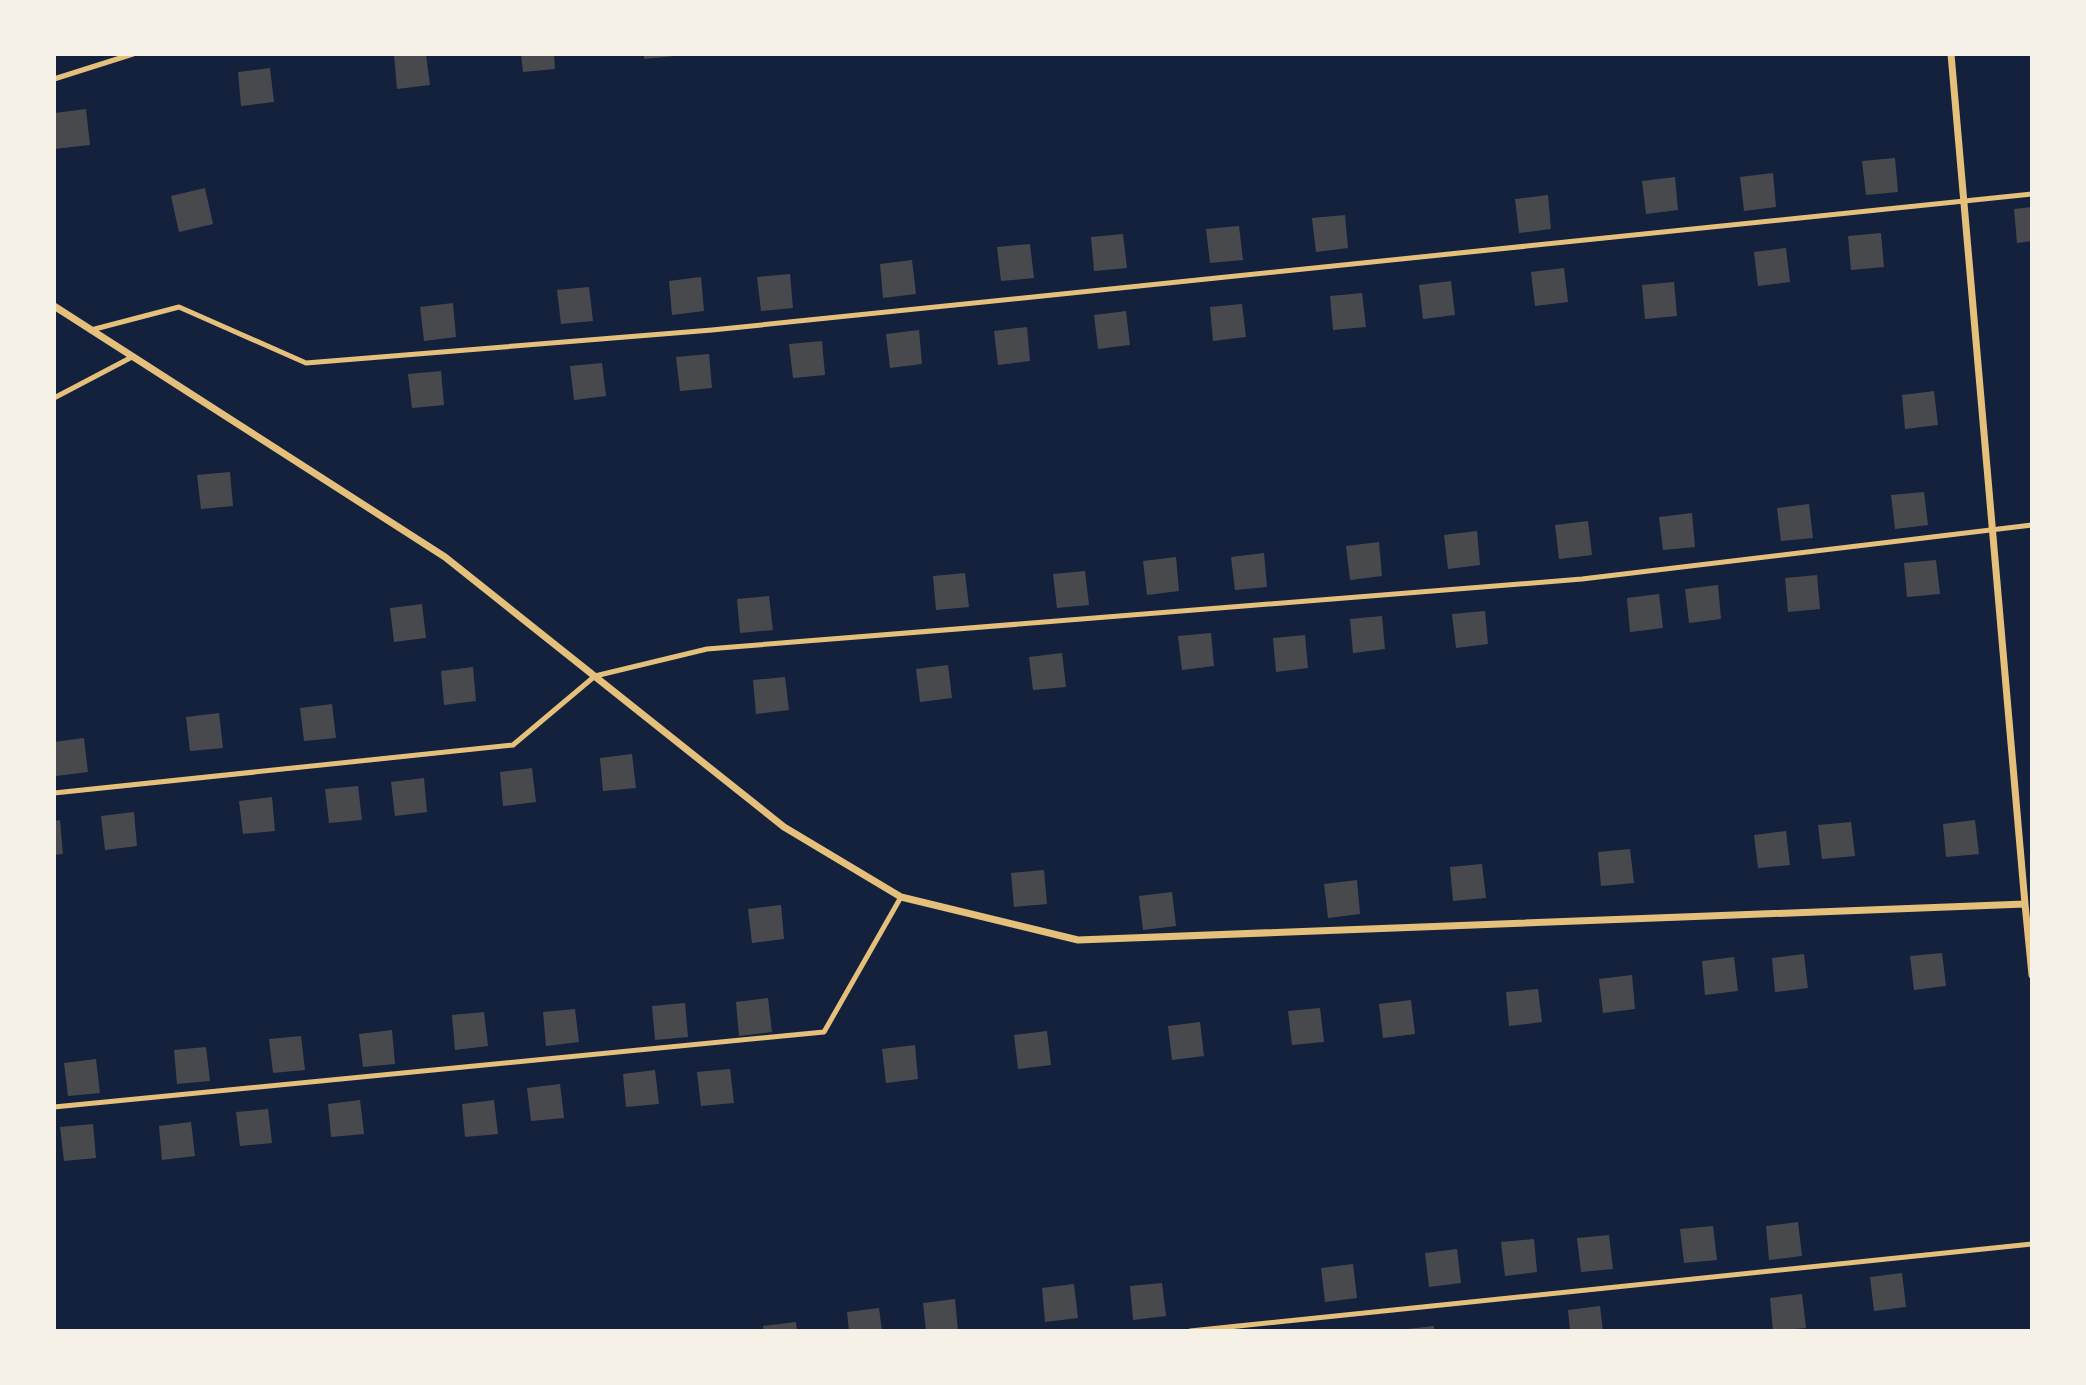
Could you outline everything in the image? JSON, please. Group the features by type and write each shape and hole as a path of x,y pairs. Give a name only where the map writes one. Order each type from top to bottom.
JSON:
{"street":[{"path":"1951,54 2028,904 2032,975"},
{"path":"54,306 445,557 784,827 901,897 1078,940 2028,904"}],"lane":[{"path":"54,79 132,54"},
{"path":"91,330 179,307 306,363 712,330 2032,194"},
{"path":"54,398 132,357"},
{"path":"54,793 513,745 595,676 707,649 1582,579 2032,525"},
{"path":"54,1107 824,1032 901,897"},
{"path":"1190,1331 2032,1244"}],"building":[{"path":"426,54 430,85 397,89 394,55"},
{"path":"521,54 554,54 555,69 523,72"},
{"path":"644,54 675,54 675,56 644,59"},
{"path":"270,68 274,102 241,106 238,72"},
{"path":"86,109 90,145 54,149 54,113"},
{"path":"1895,158 1898,192 1866,195 1862,161"},
{"path":"1773,173 1776,207 1744,211 1740,177"},
{"path":"1675,177 1678,210 1646,214 1642,181"},
{"path":"205,188 213,224 179,232 171,196"},
{"path":"1548,195 1551,229 1519,233 1515,199"},
{"path":"2032,207 2032,241 2017,243 2014,209"},
{"path":"1345,215 1348,248 1316,252 1312,218"},
{"path":"1239,226 1243,260 1210,263 1206,229"},
{"path":"1881,233 1884,267 1851,270 1848,236"},
{"path":"1123,234 1127,268 1094,271 1091,237"},
{"path":"1030,244 1034,278 1001,281 997,247"},
{"path":"1786,248 1790,282 1758,286 1754,252"},
{"path":"912,260 916,294 883,298 880,264"},
{"path":"1564,268 1568,302 1535,306 1531,272"},
{"path":"790,274 793,308 761,311 757,277"},
{"path":"701,277 704,311 672,315 669,281"},
{"path":"1451,281 1455,315 1423,319 1419,285"},
{"path":"1674,282 1677,316 1645,319 1642,285"},
{"path":"589,287 593,321 561,324 557,290"},
{"path":"1362,293 1366,327 1333,330 1330,296"},
{"path":"453,303 456,337 424,341 420,307"},
{"path":"1242,304 1246,337 1213,341 1210,307"},
{"path":"1126,311 1130,345 1098,349 1094,315"},
{"path":"1027,327 1030,361 998,365 994,331"},
{"path":"919,330 922,364 890,368 886,334"},
{"path":"822,341 825,375 793,378 789,344"},
{"path":"709,354 712,388 680,391 676,357"},
{"path":"602,363 606,396 574,400 570,366"},
{"path":"441,371 444,405 412,408 408,374"},
{"path":"1934,391 1938,425 1905,429 1902,395"},
{"path":"230,472 233,506 201,509 197,475"},
{"path":"1924,492 1928,525 1895,529 1891,495"},
{"path":"1809,504 1813,538 1781,541 1777,508"},
{"path":"1692,513 1695,547 1663,550 1659,517"},
{"path":"1588,521 1592,555 1559,559 1555,525"},
{"path":"1477,531 1480,565 1448,569 1444,535"},
{"path":"1379,542 1382,576 1350,580 1346,546"},
{"path":"1264,553 1267,587 1235,590 1231,557"},
{"path":"1176,557 1179,591 1147,595 1143,561"},
{"path":"1936,560 1940,594 1907,597 1904,563"},
{"path":"1085,571 1089,605 1057,608 1053,574"},
{"path":"965,573 969,607 936,610 933,576"},
{"path":"1817,575 1820,609 1788,612 1785,578"},
{"path":"1718,585 1721,619 1689,623 1685,589"},
{"path":"1659,594 1663,628 1630,632 1627,598"},
{"path":"769,596 773,630 740,633 737,599"},
{"path":"422,604 426,638 394,642 390,608"},
{"path":"1485,611 1488,644 1456,648 1452,614"},
{"path":"1382,616 1385,649 1353,653 1350,619"},
{"path":"1211,633 1214,666 1182,670 1178,636"},
{"path":"1305,635 1308,668 1276,672 1273,638"},
{"path":"1062,653 1066,687 1033,690 1029,657"},
{"path":"948,665 952,698 920,702 916,669"},
{"path":"473,667 476,701 444,705 441,671"},
{"path":"785,677 789,710 756,714 753,680"},
{"path":"332,704 336,738 304,741 300,708"},
{"path":"219,713 223,748 190,751 186,717"},
{"path":"84,738 88,772 56,776 54,742"},
{"path":"632,754 636,788 603,791 600,758"},
{"path":"532,768 536,802 503,806 500,772"},
{"path":"424,778 427,812 395,816 391,782"},
{"path":"358,786 362,820 329,823 325,789"},
{"path":"272,797 275,831 243,834 239,801"},
{"path":"134,812 137,846 105,850 101,816"},
{"path":"60,820 63,854 54,855 54,821"},
{"path":"1975,820 1979,854 1946,857 1943,824"},
{"path":"1851,822 1855,856 1822,859 1818,825"},
{"path":"1786,831 1790,865 1758,868 1754,835"},
{"path":"1630,849 1634,883 1601,886 1598,852"},
{"path":"1482,864 1486,898 1453,901 1450,867"},
{"path":"1044,870 1047,904 1014,907 1011,873"},
{"path":"1357,880 1360,914 1328,918 1324,884"},
{"path":"1172,892 1176,926 1143,930 1139,896"},
{"path":"781,905 784,939 752,943 748,909"},
{"path":"1942,953 1946,986 1914,990 1910,956"},
{"path":"1804,954 1808,988 1775,992 1772,958"},
{"path":"1734,957 1738,991 1705,995 1702,961"},
{"path":"1632,975 1635,1009 1603,1013 1599,979"},
{"path":"1538,989 1542,1022 1509,1026 1506,992"},
{"path":"768,998 772,1032 739,1036 736,1002"},
{"path":"1411,1000 1415,1034 1383,1038 1379,1004"},
{"path":"685,1003 688,1037 655,1040 652,1006"},
{"path":"1320,1008 1324,1042 1292,1045 1288,1011"},
{"path":"575,1009 579,1042 546,1046 543,1012"},
{"path":"484,1012 488,1046 455,1050 452,1015"},
{"path":"1200,1022 1204,1056 1172,1060 1168,1026"},
{"path":"392,1030 395,1064 363,1067 359,1034"},
{"path":"1047,1031 1051,1065 1018,1069 1014,1035"},
{"path":"301,1036 305,1070 273,1073 269,1039"},
{"path":"915,1045 918,1079 886,1083 882,1049"},
{"path":"206,1047 210,1081 177,1084 174,1050"},
{"path":"96,1059 100,1093 68,1096 64,1063"},
{"path":"730,1069 734,1103 701,1106 697,1072"},
{"path":"655,1070 659,1104 626,1107 623,1074"},
{"path":"560,1084 564,1118 531,1121 527,1088"},
{"path":"360,1100 364,1134 331,1137 328,1104"},
{"path":"494,1100 498,1134 465,1137 462,1104"},
{"path":"268,1109 272,1143 240,1146 236,1112"},
{"path":"191,1122 195,1156 162,1160 159,1126"},
{"path":"93,1124 96,1158 64,1161 60,1127"},
{"path":"1798,1222 1802,1256 1769,1260 1766,1226"},
{"path":"1713,1226 1717,1260 1684,1263 1680,1229"},
{"path":"1609,1235 1613,1269 1581,1272 1577,1238"},
{"path":"1534,1239 1537,1272 1505,1276 1501,1242"},
{"path":"1457,1249 1461,1283 1429,1287 1425,1253"},
{"path":"1353,1264 1357,1298 1325,1302 1321,1268"},
{"path":"1902,1273 1906,1307 1874,1311 1870,1277"},
{"path":"1162,1283 1166,1316 1133,1320 1130,1286"},
{"path":"1074,1284 1078,1318 1045,1322 1042,1288"},
{"path":"1802,1294 1806,1328 1773,1331 1770,1298"},
{"path":"955,1299 958,1331 926,1331 923,1303"},
{"path":"1600,1306 1603,1331 1570,1331 1568,1310"},
{"path":"879,1308 882,1331 849,1331 847,1312"},
{"path":"796,1322 797,1331 764,1331 763,1326"},
{"path":"1434,1326 1434,1331 1407,1331 1407,1329"}]}
